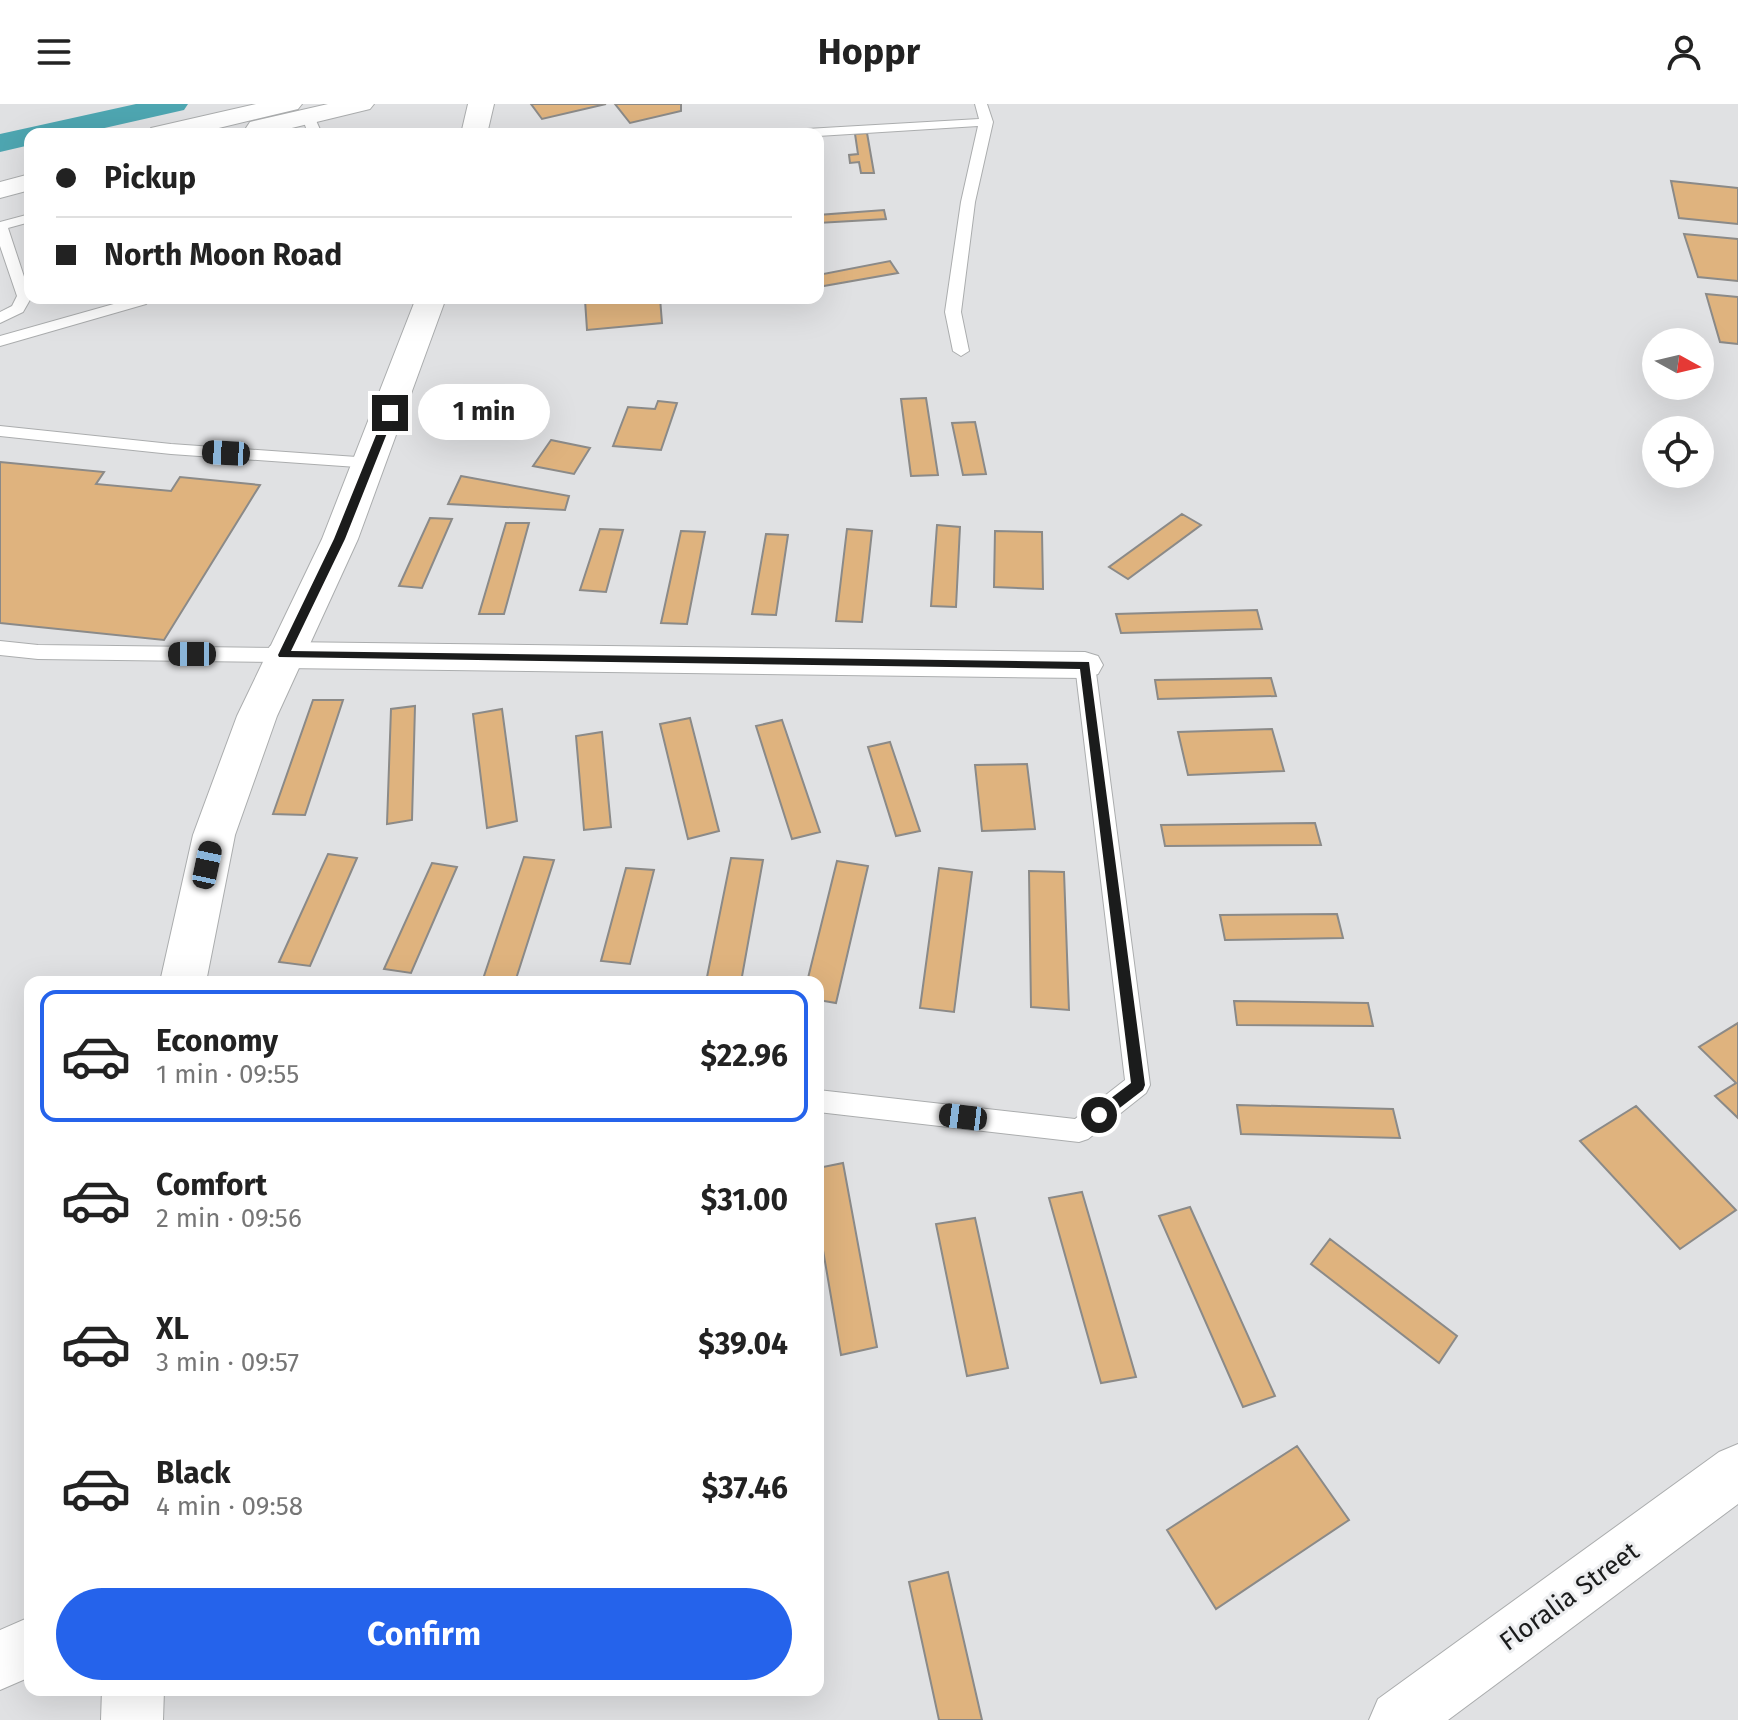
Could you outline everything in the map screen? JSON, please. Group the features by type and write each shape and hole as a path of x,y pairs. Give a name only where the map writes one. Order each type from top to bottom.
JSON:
{"street":[{"path":"260,128 361,104"},
{"path":"475,128 481,104"},
{"path":"214,128 304,118"},
{"path":"0,171 24,165"},
{"path":"0,190 24,184"},
{"path":"184,976 214,835 257,716 340,539 429,304"},
{"path":"283,655 1085,665"},
{"name":"Floralia Street","path":"1399,1720 1738,1471"},
{"path":"0,1661 24,1649"},
{"path":"132,1720 133,1696"}],"lane":[{"path":"961,351 953,312 968,202 986,122 981,104"},
{"path":"824,132 986,122"},
{"path":"24,220 0,226 24,293"},
{"path":"0,318 18,309 24,298"},
{"path":"0,341 127,304"},
{"path":"0,431 171,449 371,463"},
{"path":"0,648 38,652 283,655"},
{"path":"824,1102 1079,1131 1138,1085 1085,665"}],"building":[{"path":"531,104 606,104 542,119"},
{"path":"615,104 681,104 681,111 630,123"},
{"path":"867,133 874,173 861,173 859,162 850,163 849,155 858,154 855,134"},
{"path":"1671,181 1738,188 1738,224 1679,218"},
{"path":"884,210 886,219 824,223 824,215"},
{"path":"1684,234 1738,239 1738,281 1698,277"},
{"path":"890,261 898,273 824,286 824,274"},
{"path":"1706,294 1738,297 1738,344 1720,342"},
{"path":"585,304 660,304 662,323 587,330"},
{"path":"926,398 938,475 911,476 901,399"},
{"path":"658,401 677,403 661,450 613,446 628,407 655,409"},
{"path":"975,422 986,474 963,475 952,423"},
{"path":"551,440 590,448 574,474 533,466"},
{"path":"0,462 104,472 96,484 171,491 180,477 260,485 164,640 0,623"},
{"path":"461,476 569,496 565,510 448,504"},
{"path":"1182,514 1201,525 1128,579 1109,567"},
{"path":"430,518 452,519 422,588 399,586"},
{"path":"506,523 529,523 504,614 479,614"},
{"path":"937,525 960,527 956,607 931,606"},
{"path":"600,529 623,530 606,592 580,590"},
{"path":"847,529 872,531 862,622 836,621"},
{"path":"681,531 705,532 687,624 661,623"},
{"path":"995,531 1042,532 1043,589 994,587"},
{"path":"766,534 788,535 776,615 752,614"},
{"path":"1257,610 1262,629 1121,633 1116,614"},
{"path":"1271,678 1276,696 1158,699 1155,680"},
{"path":"313,700 343,700 305,815 273,814"},
{"path":"415,706 412,820 387,824 391,709"},
{"path":"502,709 517,821 487,828 473,714"},
{"path":"690,718 719,831 688,839 660,724"},
{"path":"782,720 820,832 792,839 756,726"},
{"path":"1272,729 1284,771 1188,775 1178,732"},
{"path":"602,732 611,827 584,830 576,736"},
{"path":"890,742 920,831 896,836 868,747"},
{"path":"1027,764 1035,829 982,831 975,765"},
{"path":"1315,823 1321,845 1165,846 1161,825"},
{"path":"328,854 357,858 310,966 279,962"},
{"path":"524,857 554,860 517,976 484,976"},
{"path":"731,858 763,860 742,976 707,976"},
{"path":"837,861 868,866 836,1003 824,1001 824,976 808,976"},
{"path":"432,863 457,867 411,973 384,969"},
{"path":"626,868 654,870 630,964 601,961"},
{"path":"939,868 972,872 954,1012 920,1008"},
{"path":"1029,871 1064,872 1069,1010 1031,1007"},
{"path":"1337,914 1343,938 1225,940 1220,915"},
{"path":"1234,1001 1368,1003 1373,1026 1237,1025"},
{"path":"1738,1023 1738,1118 1715,1096 1736,1083 1699,1047"},
{"path":"1237,1105 1393,1109 1400,1138 1241,1134"},
{"path":"1636,1106 1736,1210 1680,1249 1580,1141"},
{"path":"843,1163 877,1347 841,1355 824,1256 824,1167"},
{"path":"1082,1192 1136,1377 1101,1383 1049,1198"},
{"path":"1190,1207 1275,1396 1243,1407 1159,1216"},
{"path":"975,1218 1008,1368 967,1376 936,1224"},
{"path":"1330,1239 1457,1336 1439,1363 1311,1264"},
{"path":"1297,1446 1349,1520 1216,1609 1167,1530"},
{"path":"948,1572 982,1720 939,1720 909,1582"}],"waterway":[{"path":"67,128 174,104"},
{"path":"0,143 24,137"}],"route":[{"path":"390,413 340,539 283,655 1085,665 1138,1085 1099,1115"}]}
